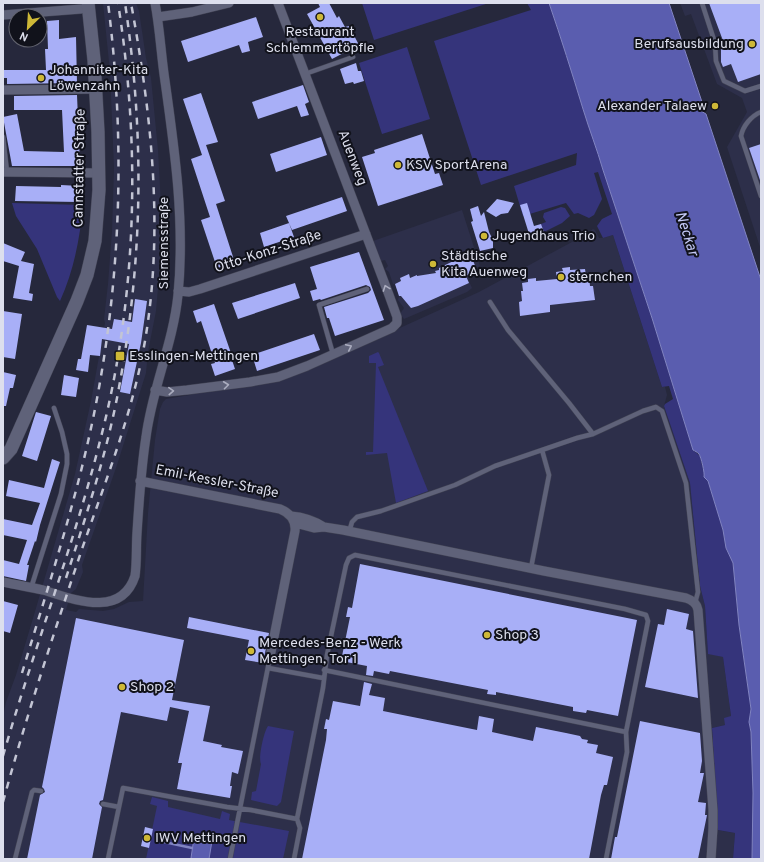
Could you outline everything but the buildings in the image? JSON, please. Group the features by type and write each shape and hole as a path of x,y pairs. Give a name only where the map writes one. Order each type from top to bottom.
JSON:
{"main road":[{"name":"Cannstatter Straße","path":"3,458 11,449 76,305 87,275 93,249 97,223 92,89 83,5"},
{"name":"Cannstatter Straße","path":"3,455 4,446 57,330 79,273 89,226 95,173"}],"street":[{"name":"Siemensstraße","path":"140,481 146,433 155,390 164,364 171,334 178,291 181,236 180,199 158,17 155,3"},
{"path":"158,17 192,12 229,3"},
{"name":"Auenweg","path":"278,3 396,315 396,324 392,328 333,354"},
{"path":"3,15 83,5"},
{"path":"3,90 92,89"},
{"path":"5,172 95,173"},
{"name":"Otto-Konz-Straße","path":"178,291 189,292 200,289 366,234"},
{"path":"155,390 170,392 259,381 286,374 333,354"},
{"name":"Emil-Kessler-Straße","path":"3,582 91,603 109,601 125,592 132,583 135,572 140,481 277,508 285,511 293,519 314,528 324,527 686,598 695,603"},
{"path":"271,652 295,531 293,519"},
{"path":"695,603 698,608 713,810 711,859"}],"lane":[{"path":"702,3 715,43 716,61 724,81 745,91 761,86"},
{"path":"305,74 353,57"},
{"path":"761,112 751,118 741,136 761,196"},
{"path":"3,137 5,172"},
{"path":"333,354 319,305 367,289"},
{"path":"490,302 508,330 569,402 593,434"},
{"path":"349,532 353,521 357,517 381,511 422,497 474,477 495,466 593,434 654,407 659,408 662,411 686,483 698,592 695,603"},
{"path":"31,588 61,494 67,464 67,454 62,432 54,408"},
{"path":"531,568 549,475 542,450"},
{"path":"294,859 299,831 297,819 323,688 324,670 346,565 349,558 353,555 361,555 644,613 648,618 626,732 627,752 606,859"},
{"path":"230,859 271,652"},
{"path":"268,668 323,678"},
{"path":"324,670 626,732"},
{"path":"108,859 123,788 297,819"},
{"path":"15,859 32,792 34,790 41,792"},
{"path":"103,804 119,807"}],"shaded area":[{"path":"103,3 136,3 139,11 146,58 151,78 158,150 161,205 160,264 156,311 148,352 146,373 117,465 82,565 83,572 76,589 71,593 66,610 76,612 79,609 103,611 114,609 129,602 143,601 148,513 155,440 160,409 166,399 190,395 191,393 248,386 347,352 479,292 585,235 593,229 599,238 613,235 662,387 665,387 667,395 664,406 690,483 700,586 705,606 708,653 723,657 731,716 725,725 712,728 718,830 735,833 733,859 3,859 3,716 75,474 91,401 105,323 104,319 112,231 114,168 110,72"},
{"path":"362,3 489,3 374,40"},
{"path":"527,3 549,3 585,117 599,154 652,318 693,450 700,456 723,530 726,548 733,563 739,625 751,709 749,723 751,732 753,793 752,859 733,859 735,833 718,830 712,728 725,725 724,718 731,716 723,657 708,654 705,606 700,586 690,483 664,406 673,399 669,386 662,387 613,235 603,238 597,226 602,219 612,214 598,172 594,173 602,199 594,215 589,218 578,213 574,214 566,203 523,216 514,186 576,165 577,153 481,185 434,41 531,10"},
{"path":"680,3 761,3 761,250 727,147 747,112 742,98 717,84 691,14 685,16"},
{"path":"407,47 430,119 382,134 359,63"},
{"path":"12,203 83,205 76,254 60,301 37,249 16,216"},
{"path":"561,207 565,208 570,216 562,223 544,232 541,224 546,222 543,217 544,213"},
{"name":"Städtische Kita Auenweg","path":"462,210 480,266 476,268 476,273 471,275 472,277 468,279 472,288 467,292 404,319 400,314 404,308 398,300 399,296 395,284 393,284 389,272 385,269 388,266 385,260 381,261 373,241"},
{"path":"378,352 384,365 378,367 428,491 396,503 387,453 366,455 366,452 373,452 376,363 369,363 369,356"},
{"path":"268,726 294,731 281,802 277,806 251,800 252,792 256,791 261,764 260,756 262,745"},
{"path":"152,797 168,801 168,807 220,819 222,811 230,814 229,820 289,831 283,859 146,859 157,806 150,804"}],"water":[{"name":"Neckar","path":"549,3 669,3 703,105 701,111 706,114 761,280 761,859 752,859 753,793 751,732 749,722 751,709 739,625 733,563 726,548 723,530 708,481 704,477 701,458 697,452 693,450 652,318 585,117"},
{"path":"194,838 212,841 209,859 191,858"}],"waterway":[{"path":"164,842 192,848"}],"railway":[{"path":"22,673 66,529 85,456 100,382 107,335 113,287 118,192 117,98 108,3"},
{"path":"3,756 78,521 100,441 122,333 132,223 132,168 130,113 118,3"},
{"path":"66,578 107,444 126,348 132,299 136,250 138,152 136,103 125,3"},
{"path":"3,802 21,738 51,644 124,427 138,377 143,352 150,308 153,265 153,177 145,90 131,3"}],"place":[{"name":"Restaurant Schlemmertöpfle","path":"320,17"},
{"name":"Berufsausbildung","path":"752,44"},
{"name":"Johanniter-Kita Löwenzahn","path":"41,78"},
{"name":"Alexander Talaew","path":"715,106"},
{"name":"KSV SportArena","path":"398,165"},
{"name":"Jugendhaus Trio","path":"484,236"},
{"name":"Städtische Kita Auenweg","path":"433,264"},
{"name":"sternchen","path":"561,277"},
{"name":"Esslingen-Mettingen","path":"120,356"},
{"name":"Shop 3","path":"487,635"},
{"name":"Mercedes-Benz - Werk Mettingen, Tor 1","path":"251,651"},
{"name":"Shop 2","path":"122,687"},
{"name":"IWV Mettingen","path":"147,838"}]}
